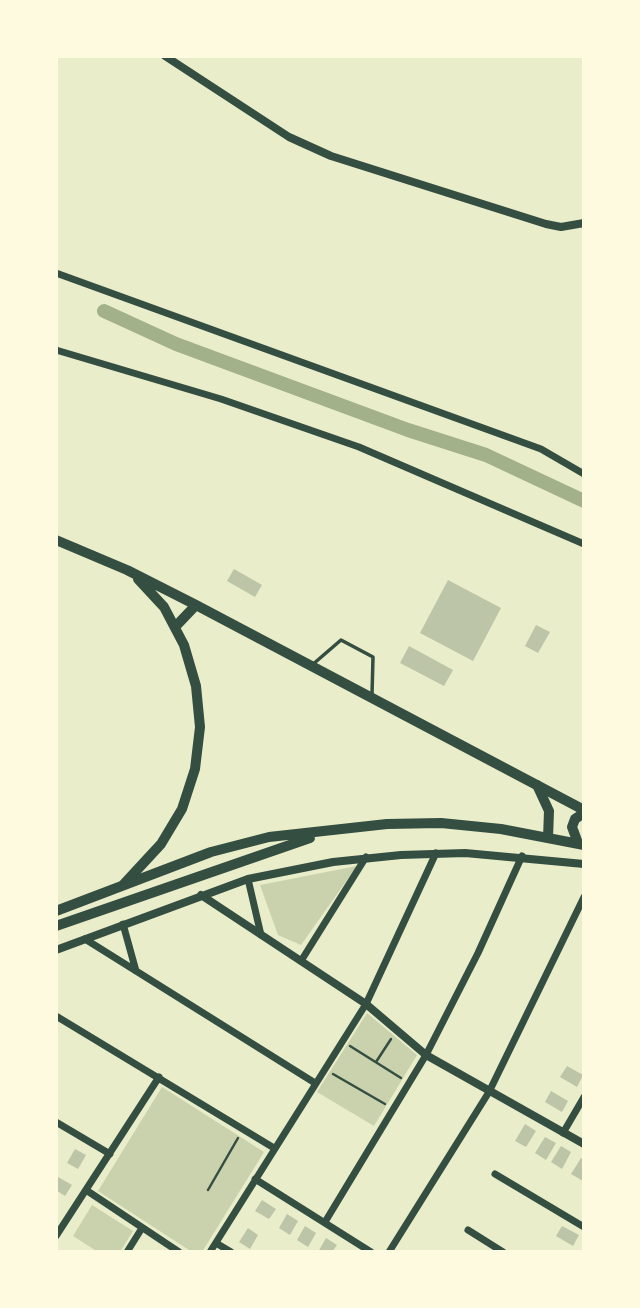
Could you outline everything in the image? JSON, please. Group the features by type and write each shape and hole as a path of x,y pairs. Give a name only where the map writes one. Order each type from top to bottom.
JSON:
{"main road":[{"path":"56,540 127,570 196,605 584,811 575,819 572,827 581,844"},
{"path":"56,926 124,885 148,861 172,827 195,769 200,727 196,685 176,626 153,594 127,570"},
{"path":"176,626 196,605"},
{"path":"537,785 548,811 548,838"},
{"path":"56,911 211,852 269,837 387,824 441,823 501,829 581,844"},
{"path":"56,926 330,832"}],"street":[{"path":"165,56 289,137 331,156 546,224 561,227 584,223"},
{"path":"56,273 541,449 584,474"},
{"path":"56,350 221,399 359,447 584,544"},
{"path":"210,1252 366,1004 436,853"},
{"path":"56,950 248,879 366,858 436,853 522,856 584,864"},
{"path":"325,1222 426,1055 478,953 522,856"},
{"path":"302,961 366,858"},
{"path":"248,879 261,935"},
{"path":"201,895 366,1004 426,1055 489,1093 584,1144"},
{"path":"388,1252 489,1093 584,897"},
{"path":"123,924 136,971"},
{"path":"85,939 315,1083"},
{"path":"56,1016 274,1148"},
{"path":"56,1236 159,1077"},
{"path":"563,1133 584,1097"},
{"path":"56,1122 110,1154"},
{"path":"495,1174 584,1227"},
{"path":"255,1179 371,1252"},
{"path":"86,1190 179,1252"},
{"path":"127,1252 142,1228"},
{"path":"468,1230 503,1252"},
{"path":"216,1243 231,1252"}],"lane":[{"path":"311,665 341,640 373,657 372,697"}],"path":[{"path":"376,1062 397,1030"},
{"path":"342,1041 403,1079"},
{"path":"324,1069 387,1105"},
{"path":"208,1190 243,1129"}],"green space":[{"path":"357,866 301,945 278,935 260,885"},
{"path":"367,1013 417,1055 374,1126 317,1092"},
{"path":"162,1087 264,1152 202,1252 192,1252 98,1191"},
{"path":"92,1205 133,1231 120,1252 98,1252 73,1236"}],"building":[{"path":"234,569 262,585 255,597 227,581"},
{"path":"448,580 501,608 473,661 420,633"},
{"path":"536,625 550,632 538,653 525,646"},
{"path":"409,646 453,670 444,686 400,663"},
{"path":"567,1066 583,1075 577,1087 560,1077"},
{"path":"551,1091 568,1101 562,1112 545,1102"},
{"path":"525,1124 536,1131 526,1147 515,1141"},
{"path":"545,1137 556,1143 546,1160 535,1153"},
{"path":"561,1146 571,1152 562,1169 551,1162"},
{"path":"75,1149 86,1155 78,1169 67,1163"},
{"path":"581,1158 584,1160 583,1181 571,1174"},
{"path":"58,1177 72,1185 65,1196 56,1190"},
{"path":"262,1200 276,1209 269,1219 255,1211"},
{"path":"287,1214 298,1221 290,1235 279,1228"},
{"path":"305,1226 316,1233 308,1247 297,1240"},
{"path":"562,1226 579,1235 573,1246 556,1236"},
{"path":"248,1228 258,1235 250,1249 239,1242"},
{"path":"326,1238 337,1245 332,1252 318,1252"}],"waterway":[{"path":"104,311 176,344 408,430 486,455 584,501"}]}
